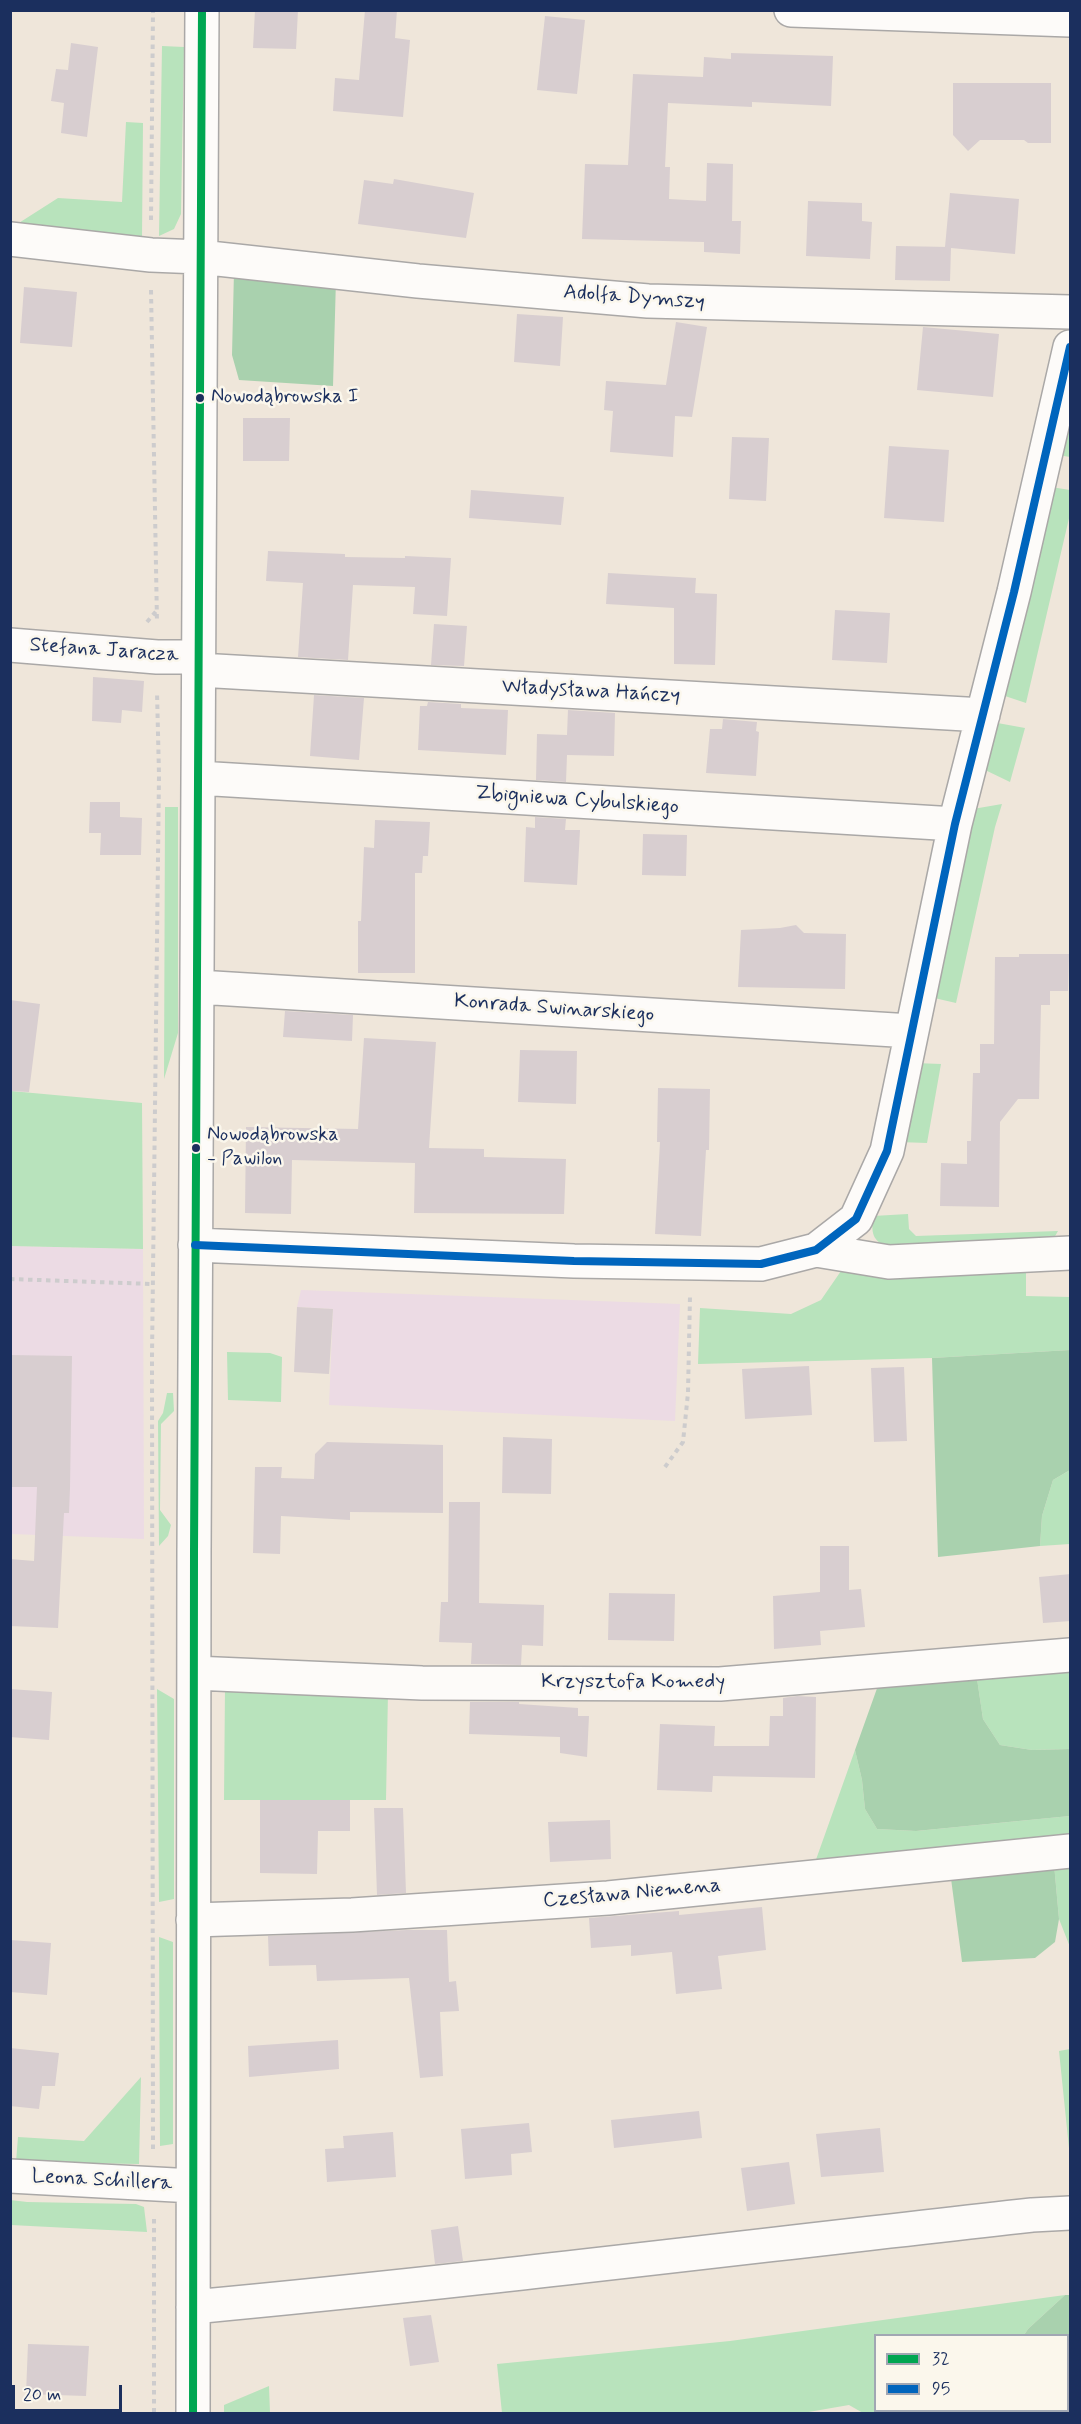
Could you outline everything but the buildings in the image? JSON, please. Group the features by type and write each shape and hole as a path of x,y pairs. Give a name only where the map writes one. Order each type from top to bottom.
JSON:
{"street":[{"path":"193,2414 195,1245 202,10"},
{"path":"791,10 1071,20"},
{"name":"Adolfa Dymszy","path":"10,239 418,281 648,301 1071,312"},
{"path":"195,1245 539,1259 761,1264 816,1250 856,1219 887,1151 955,824 1014,592 1071,348"},
{"name":"Stefana Jaracza","path":"10,645 157,657 199,663"},
{"name":"Władysława Hańczy","path":"199,663 983,715"},
{"name":"Zbigniewa Cybulskiego","path":"198,778 955,824"},
{"name":"Konrada Swinarskiego","path":"198,987 911,1032"},
{"path":"816,1250 889,1262 1071,1253"},
{"name":"Krzysztofa Komedy","path":"194,1672 422,1683 720,1684 1071,1655"},
{"name":"Czesława Niemena","path":"193,1920 352,1915 608,1898 1071,1851"},
{"name":"Leona Schillera","path":"10,2176 193,2186"},
{"path":"193,2307 348,2294 707,2250 1032,2215 1071,2213"}],"path":[{"path":"153,10 151,255 159,775 152,1284 154,2414"},
{"path":"665,1467 683,1442 688,1393 691,1262"},
{"path":"10,1279 152,1284"}],"shaded area":[{"path":"11,1246 143,1249 144,1539 11,1534"},
{"path":"301,1290 680,1304 675,1421 329,1405 333,1309 297,1307"}],"green space":[{"path":"162,46 184,47 181,214 174,229 159,236"},
{"path":"126,122 143,123 142,238 11,228 58,198 122,202"},
{"path":"234,271 336,279 333,386 239,380 232,355"},
{"path":"1070,406 1070,457 1058,455"},
{"path":"1051,487 1070,490 1070,514 1026,703 999,694"},
{"path":"992,722 1025,728 1010,782 983,769"},
{"path":"1002,804 956,1003 930,997 973,809"},
{"path":"165,807 178,807 178,1033 164,1079"},
{"path":"915,1063 941,1064 927,1143 899,1142"},
{"path":"11,1091 142,1103 143,1249 11,1246"},
{"path":"908,1214 909,1229 916,1236 1058,1231 1054,1238 892,1250 877,1240 872,1229 873,1216"},
{"path":"841,1271 1026,1271 1026,1296 1070,1297 1070,1350 932,1358 698,1364 700,1308 791,1314 821,1300"},
{"path":"1070,1350 1070,1470 1053,1480 1042,1516 1040,1546 938,1557 932,1358"},
{"path":"227,1352 270,1353 282,1357 281,1402 228,1400"},
{"path":"167,1393 173,1393 174,1411 161,1424 160,1510 171,1525 168,1536 159,1546 158,1421 163,1413"},
{"path":"1070,1470 1070,1544 1040,1546 1042,1516 1053,1480"},
{"path":"1070,1662 1070,1749 1032,1750 1000,1745 983,1719 976,1672"},
{"path":"976,1672 983,1719 1000,1745 1032,1750 1070,1749 1070,1816 916,1831 877,1829 865,1809 862,1780 855,1750 880,1680"},
{"path":"225,1688 388,1692 386,1800 224,1800"},
{"path":"157,1689 174,1699 174,1899 159,1902"},
{"path":"855,1750 862,1780 865,1809 877,1829 916,1831 1070,1816 1070,1842 813,1868"},
{"path":"1070,1862 1070,1947 1059,1919 1054,1864"},
{"path":"1054,1864 1059,1919 1055,1942 1035,1958 962,1962 950,1871"},
{"path":"159,1937 173,1942 173,2144 160,2146"},
{"path":"1070,2049 1070,2158 1059,2051"},
{"path":"141,2077 139,2164 16,2162 18,2137 84,2141"},
{"path":"10,2200 136,2204 144,2207 147,2232 11,2225"},
{"path":"1065,2295 1025,2334 874,2334 874,2412 1016,2413 863,2413 849,2405 797,2414 502,2413 497,2364 730,2341"},
{"path":"1065,2295 1070,2295 1070,2413 1016,2413 1069,2412 1069,2334 1025,2334"},
{"path":"269,2386 270,2413 224,2413 224,2405"}],"transit line":[{"name":"32","path":"193,2414 194,1548 202,10"},
{"name":"95","path":"195,1245 574,1261 761,1264 816,1250 856,1219 887,1151 955,824 1014,592 1070,347"}],"place":[{"name":"Nowodąbrowska I","path":"200,398"},
{"name":"Nowodąbrowska - Pawilon","path":"196,1148"}]}
